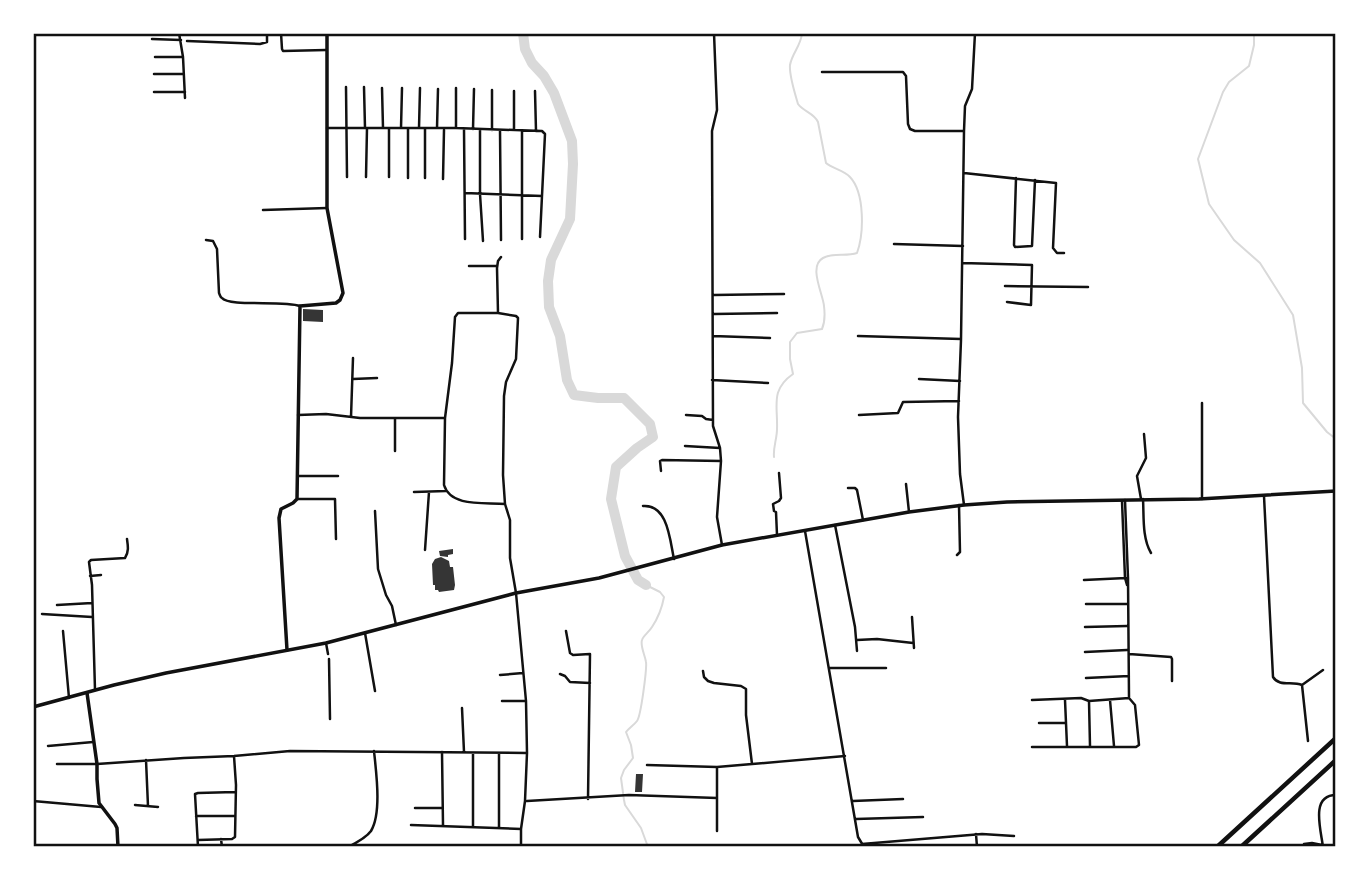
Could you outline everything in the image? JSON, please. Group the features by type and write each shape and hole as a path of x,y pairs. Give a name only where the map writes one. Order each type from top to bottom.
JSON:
{"highway":[{"path":"1217,847 1336,738"},
{"path":"1241,847 1336,760"}],"main road":[{"path":"287,650 279,519 281,509 297,499 300,306 336,303 342,297 327,208 327,33"},
{"path":"33,707 178,670 326,643 516,593 599,578 722,545 909,512 1007,502 1202,499 1336,491"},
{"path":"87,693 97,764 99,803 115,824 118,847"}],"street":[{"path":"33,48 35,33"},
{"path":"179,33 185,98"},
{"path":"214,41 215,33"},
{"path":"187,41 265,43 267,33"},
{"path":"281,33 283,51 326,50"},
{"path":"714,33 717,110 712,131 712,380 713,426 722,461 717,517 722,545"},
{"path":"957,555 960,552 961,505 958,447 964,131 965,106 972,89 975,33"},
{"path":"152,39 181,40"},
{"path":"155,57 183,57"},
{"path":"822,72 903,72 906,76 910,129 964,131"},
{"path":"154,74 184,74"},
{"path":"346,87 347,177"},
{"path":"364,87 366,177"},
{"path":"382,88 383,128"},
{"path":"401,128 402,88"},
{"path":"419,128 420,88"},
{"path":"456,88 456,128"},
{"path":"437,128 438,89"},
{"path":"473,129 474,89"},
{"path":"492,90 492,130"},
{"path":"513,130 514,91"},
{"path":"536,91 536,131"},
{"path":"154,92 185,92"},
{"path":"326,128 542,131 545,134 540,237"},
{"path":"389,128 389,177"},
{"path":"408,128 408,178"},
{"path":"425,128 425,178"},
{"path":"443,128 443,179"},
{"path":"464,129 465,239"},
{"path":"481,129 480,194 483,241"},
{"path":"500,130 501,240"},
{"path":"522,131 522,239"},
{"path":"964,173 1057,184 1054,248 1057,253 1064,253"},
{"path":"1016,178 1015,247 1032,246 1035,180"},
{"path":"465,193 542,195"},
{"path":"263,210 327,208"},
{"path":"206,240 213,241 216,249 219,293 225,301 287,302 300,306"},
{"path":"894,244 963,246"},
{"path":"498,313 497,266 501,257"},
{"path":"962,263 1031,264 1031,305 1007,302"},
{"path":"469,266 497,266"},
{"path":"1004,286 1088,287"},
{"path":"713,295 784,294"},
{"path":"505,504 463,501 454,498 444,485 445,418 455,317 458,313 498,313 518,318 516,359 506,382 503,475 526,701 526,801 521,829 522,847"},
{"path":"714,314 777,313"},
{"path":"713,336 770,338"},
{"path":"858,336 961,339"},
{"path":"351,417 353,358"},
{"path":"353,379 377,378"},
{"path":"919,379 960,381"},
{"path":"712,380 768,383"},
{"path":"859,415 898,413 903,402 959,401"},
{"path":"1202,403 1202,499"},
{"path":"298,415 445,418"},
{"path":"686,415 702,415 713,420"},
{"path":"395,418 395,451"},
{"path":"1144,434 1146,458 1137,476 1147,546 1151,552"},
{"path":"685,446 720,448"},
{"path":"661,471 662,460 722,461"},
{"path":"777,535 773,504 781,498 779,473"},
{"path":"298,477 338,476"},
{"path":"906,484 909,512"},
{"path":"848,488 857,490 863,520"},
{"path":"414,492 446,491"},
{"path":"425,550 429,492"},
{"path":"1264,495 1273,677 1279,683 1302,685 1322,670"},
{"path":"297,499 335,499 336,540"},
{"path":"1123,500 1128,585 1129,698"},
{"path":"643,506 650,505 660,511 674,559"},
{"path":"375,511 378,569 396,625"},
{"path":"835,525 857,651"},
{"path":"805,530 858,837 863,845 976,834 1014,836"},
{"path":"95,690 89,563 92,559 125,558 127,539"},
{"path":"90,576 101,575"},
{"path":"1084,580 1126,578"},
{"path":"57,605 92,603"},
{"path":"1086,604 1128,604"},
{"path":"42,614 92,617"},
{"path":"912,617 914,648"},
{"path":"1085,627 1128,626"},
{"path":"62,631 69,698"},
{"path":"566,631 569,653 590,654 588,799"},
{"path":"365,633 375,691"},
{"path":"857,640 913,643"},
{"path":"326,643 328,654"},
{"path":"1085,652 1129,652 1171,657 1172,681"},
{"path":"329,659 330,719"},
{"path":"829,668 886,668"},
{"path":"703,671 708,681 746,689 751,764"},
{"path":"500,675 523,673"},
{"path":"560,674 570,682 590,683"},
{"path":"1086,678 1129,676"},
{"path":"1302,685 1308,741"},
{"path":"1032,699 1081,698 1089,701 1129,698 1135,705 1139,744 1136,747 1032,747"},
{"path":"1065,699 1067,746"},
{"path":"1110,699 1114,746"},
{"path":"502,701 526,701"},
{"path":"1089,701 1090,746"},
{"path":"462,708 464,752"},
{"path":"1039,723 1066,723"},
{"path":"48,746 94,742"},
{"path":"57,764 97,764 290,751 527,753"},
{"path":"348,847 369,833 375,821 377,795 374,751"},
{"path":"442,752 443,825"},
{"path":"473,753 473,827"},
{"path":"499,754 499,828"},
{"path":"198,840 232,839 235,836 234,756"},
{"path":"647,765 717,767 845,756"},
{"path":"146,760 148,806"},
{"path":"717,767 717,831"},
{"path":"198,847 195,793 235,792"},
{"path":"526,801 629,795 717,798"},
{"path":"1304,844 1323,846 1320,802 1328,795 1336,795"},
{"path":"853,801 903,799"},
{"path":"33,801 101,807"},
{"path":"135,806 158,807"},
{"path":"415,808 443,808"},
{"path":"196,816 234,816"},
{"path":"856,820 923,817"},
{"path":"411,825 521,829"},
{"path":"976,834 977,847"},
{"path":"221,839 222,847"}],"building":[{"path":"303,309 323,310 323,322 303,321"},
{"path":"453,549 453,554 448,557 440,556 439,551"},
{"path":"441,557 453,567 454,590 439,592 433,585 432,564 435,559"},
{"path":"636,774 643,774 642,792 635,792"}],"waterway":[{"path":"523,33 525,49 554,93 572,141 570,219 551,260 548,281 549,307 560,336 567,380 574,395 624,398 650,424 653,437 616,467 611,499 625,556 638,580 646,585"},
{"path":"774,457 778,392 793,374 790,342 797,333 822,329 824,324 824,306 816,274 817,267 827,256 857,253 862,225 861,203 855,184 848,175 826,163 818,122 798,104 790,65 802,33"},
{"path":"1254,33 1249,66 1229,82 1223,92 1198,159 1209,204 1234,240 1260,263 1293,315 1302,368 1303,403 1336,439"},
{"path":"646,585 664,597 656,620 642,640 646,673 637,721 626,732 633,758 621,778 625,805 641,828 648,847"}]}
